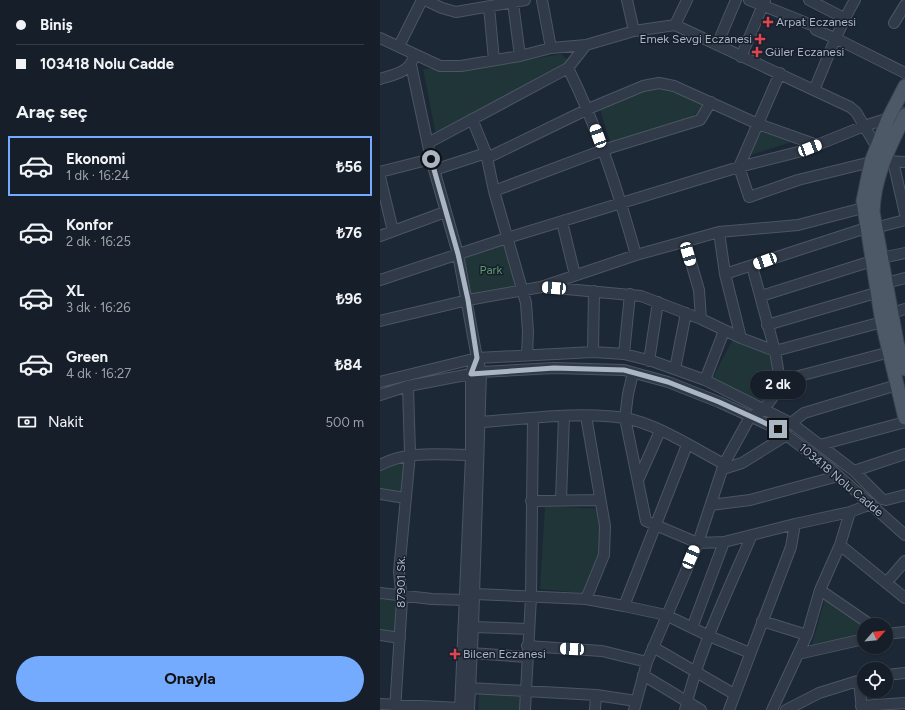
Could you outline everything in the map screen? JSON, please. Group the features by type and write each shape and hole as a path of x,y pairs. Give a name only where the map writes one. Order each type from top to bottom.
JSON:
{"main road":[{"path":"871,228 874,200 882,161 876,146 905,86"},
{"path":"905,114 900,136 864,188 863,208 871,228 887,317 905,369"},
{"path":"897,344 897,385 905,418"}],"street":[{"path":"399,46 422,0"},
{"path":"425,0 442,8 456,12 525,0"},
{"path":"542,0 552,48"},
{"path":"627,0 634,31"},
{"path":"675,25 687,0"},
{"path":"716,45 736,0"},
{"path":"749,0 764,3 814,26 816,30 905,73"},
{"path":"809,0 844,18"},
{"path":"814,90 837,39 844,18 855,0"},
{"path":"513,3 520,56"},
{"path":"741,57 764,3"},
{"path":"894,23 905,5"},
{"path":"489,6 494,60"},
{"path":"380,38 440,66 461,66 520,56 552,48 586,45 634,31 675,25 850,107 856,112 876,146"},
{"path":"428,143 568,68 586,45"},
{"path":"414,54 411,65 431,159 458,254 468,300 477,358 471,455 470,597 474,627 471,653 470,688 463,709"},
{"path":"380,79 399,73 411,65"},
{"path":"568,68 588,109 603,150 622,204 636,255"},
{"path":"780,73 739,167 749,197 798,180 882,161 905,162"},
{"path":"434,170 486,156 588,109 643,86 659,83 674,86 758,124 817,145"},
{"path":"494,191 603,150 700,120 711,102"},
{"path":"380,280 507,238 739,167 802,151 864,126 905,114"},
{"path":"472,119 486,156 494,191 526,302 527,355"},
{"path":"380,172 431,159"},
{"path":"882,161 905,214"},
{"path":"380,177 393,231"},
{"path":"380,321 468,300 522,292 636,255 719,232 798,225 863,208"},
{"path":"380,236 445,212"},
{"path":"725,274 871,228 905,220"},
{"path":"562,222 575,275"},
{"path":"719,232 725,274 741,338"},
{"path":"684,242 699,290 701,319"},
{"path":"761,296 877,260 905,253"},
{"path":"470,688 596,695 635,706 647,662 698,543 723,467 750,417 762,410 776,393 780,381 775,351 752,266"},
{"path":"767,325 905,278"},
{"path":"541,287 630,294 658,302 686,313 724,331 775,351 887,317 905,309"},
{"path":"593,352 594,291"},
{"path":"624,354 630,294"},
{"path":"649,360 658,302"},
{"path":"675,369 686,313"},
{"path":"705,380 724,331"},
{"path":"780,381 897,344"},
{"path":"380,382 477,358 593,352 624,354 649,360 705,380 762,410 791,423 854,471 882,499 886,500 905,495"},
{"name":"103418 Nolu Cadde","path":"380,394 408,386 476,373 554,368 624,370 668,382 719,402 778,429 838,476 905,535"},
{"path":"463,709 481,422 476,373"},
{"path":"633,373 628,394 625,418 639,478 646,521 698,543 724,542 751,537 796,524 850,512 871,504"},
{"path":"791,423 804,413 897,385"},
{"name":"87901 Sk.","path":"396,708 401,595 399,572 410,454 408,386"},
{"path":"481,422 564,416 625,418 660,430 723,467 742,463 787,435"},
{"path":"561,500 564,416"},
{"path":"586,416 599,500 605,526 604,556 586,599"},
{"path":"524,710 531,597 533,419"},
{"path":"820,445 905,422"},
{"path":"639,478 660,430"},
{"path":"624,606 654,525 687,445"},
{"path":"380,465 391,459 410,454 471,455"},
{"path":"854,471 905,454"},
{"path":"711,505 750,500 838,476"},
{"path":"380,494 405,498"},
{"path":"531,501 599,500"},
{"path":"772,710 807,635 820,590 840,545 850,512"},
{"path":"729,710 791,548 796,524"},
{"path":"685,706 709,636 751,537"},
{"path":"692,628 724,542"},
{"path":"840,545 905,598"},
{"path":"886,583 905,561"},
{"path":"820,590 862,618"},
{"path":"380,593 432,599 470,597 586,599 666,616 709,636 750,652"},
{"path":"762,621 807,635"},
{"path":"474,627 529,629"},
{"path":"893,633 905,632"},
{"path":"380,635 400,638"},
{"path":"798,654 857,641"},
{"path":"527,646 602,651 647,662"},
{"path":"653,647 734,694"},
{"path":"471,653 527,657"},
{"path":"893,675 905,673"},
{"path":"643,675 685,706 702,710"},
{"path":"786,710 819,693 857,681"},
{"path":"594,710 596,695"},
{"path":"862,698 862,708 905,703"},
{"path":"380,704 396,708 463,709"}],"green space":[{"path":"561,54 569,61 436,135 423,69 481,68"},
{"path":"666,87 697,98 704,105 689,120 611,145 600,109 645,90"},
{"path":"760,128 795,141 747,156"},
{"name":"Park","path":"506,242 519,286 471,295 461,256"},
{"path":"733,339 773,357 776,385 766,404 712,379"},
{"path":"405,461 404,496 380,491 380,470"},
{"path":"545,506 599,509 603,543 592,580 583,593 540,589"},
{"path":"380,599 400,601 398,635 380,632"},
{"path":"825,599 857,620 857,638 811,648"},
{"path":"479,691 523,693 522,710 478,710"}],"place":[{"name":"Arpat Eczanesi","path":"768,22"},
{"name":"Emek Sevgi Eczanesi","path":"760,39"},
{"name":"Güler Eczanesi","path":"757,52"},
{"name":"Bilcen Eczanesi","path":"455,654"}],"route":[{"path":"431,159 458,254 468,300 477,358 471,374 481,372 554,368 624,370 668,382 719,402 778,429"}]}
